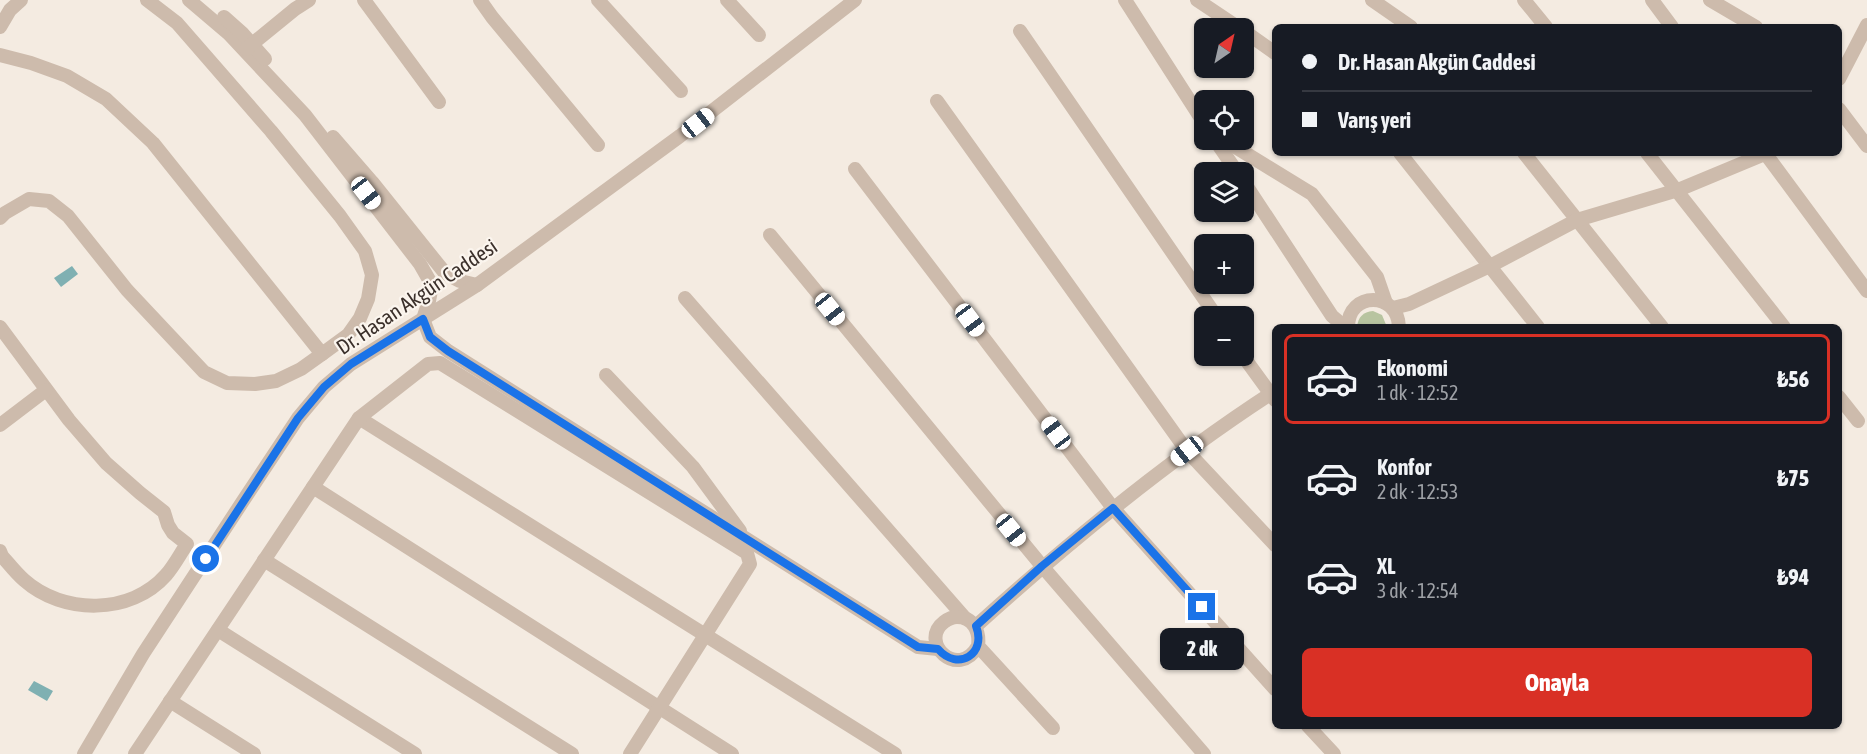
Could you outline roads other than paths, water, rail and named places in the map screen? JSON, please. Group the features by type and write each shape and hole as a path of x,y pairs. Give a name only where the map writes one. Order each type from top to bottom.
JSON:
{"street":[{"path":"0,27 10,10 21,0"},
{"path":"0,218 29,200 49,201 68,216 127,290 204,372 227,383 255,384 276,381 301,369 348,335 360,318 368,299 372,275 365,251 340,216 263,122 177,23 147,0"},
{"path":"189,0 248,47 372,182 445,273 460,281 477,285"},
{"path":"204,0 242,33 248,47 305,115 420,264 432,285 423,319 430,337 448,351 918,647 938,649"},
{"path":"248,47 309,0"},
{"path":"364,0 440,102"},
{"path":"480,0 598,145"},
{"path":"598,0 681,91"},
{"path":"727,0 759,35"},
{"name":"Dr. Hasan Akgün Caddesi","path":"84,754 143,654 298,418 324,387 351,364 477,285 680,136 855,0"},
{"path":"1125,0 1194,107"},
{"path":"1197,0 1224,18"},
{"path":"1372,0 1408,24"},
{"path":"1524,0 1544,24"},
{"path":"1652,0 1670,24"},
{"path":"1710,0 1750,24"},
{"path":"1842,71 1867,25"},
{"path":"1020,31 1209,306"},
{"path":"1254,39 1272,51"},
{"path":"0,55 67,76 106,99 153,143 322,354"},
{"path":"937,101 1187,451 1272,542"},
{"path":"1842,113 1867,146"},
{"path":"1240,150 1312,194 1377,277 1394,314"},
{"path":"1402,156 1536,324"},
{"path":"1526,156 1660,324"},
{"path":"1650,156 1782,324"},
{"path":"1394,314 1409,304 1490,266 1577,220 1678,190 1759,156"},
{"path":"1768,156 1867,291"},
{"path":"855,169 1113,508 1272,686"},
{"path":"1254,197 1332,316 1342,324"},
{"path":"770,235 1042,566 1204,754"},
{"path":"685,298 970,622 979,639 978,646 969,657 956,660 943,655 938,649 936,636 941,624 952,617 970,622"},
{"path":"1347,324 1351,313 1362,302 1378,300 1394,314"},
{"path":"0,327 46,390 106,462 164,512 173,533 187,544 165,576 138,597 102,607 79,605 54,598 25,581 2,556 0,550"},
{"path":"135,754 359,418 428,364 440,363 747,553 750,564 630,754"},
{"path":"1251,366 1272,394"},
{"path":"606,375 693,467 745,537"},
{"path":"0,425 46,390"},
{"path":"970,622 1187,451 1272,396"},
{"path":"1842,401 1858,422"},
{"path":"359,418 895,754"},
{"path":"313,487 732,754"},
{"path":"264,560 572,754"},
{"path":"218,630 415,754"},
{"path":"978,646 1053,728"},
{"path":"170,701 254,754"},
{"path":"1311,729 1334,754"}],"water":[{"path":"72,266 78,274 61,287 54,278"},
{"path":"34,681 53,691 47,701 28,690"}]}
